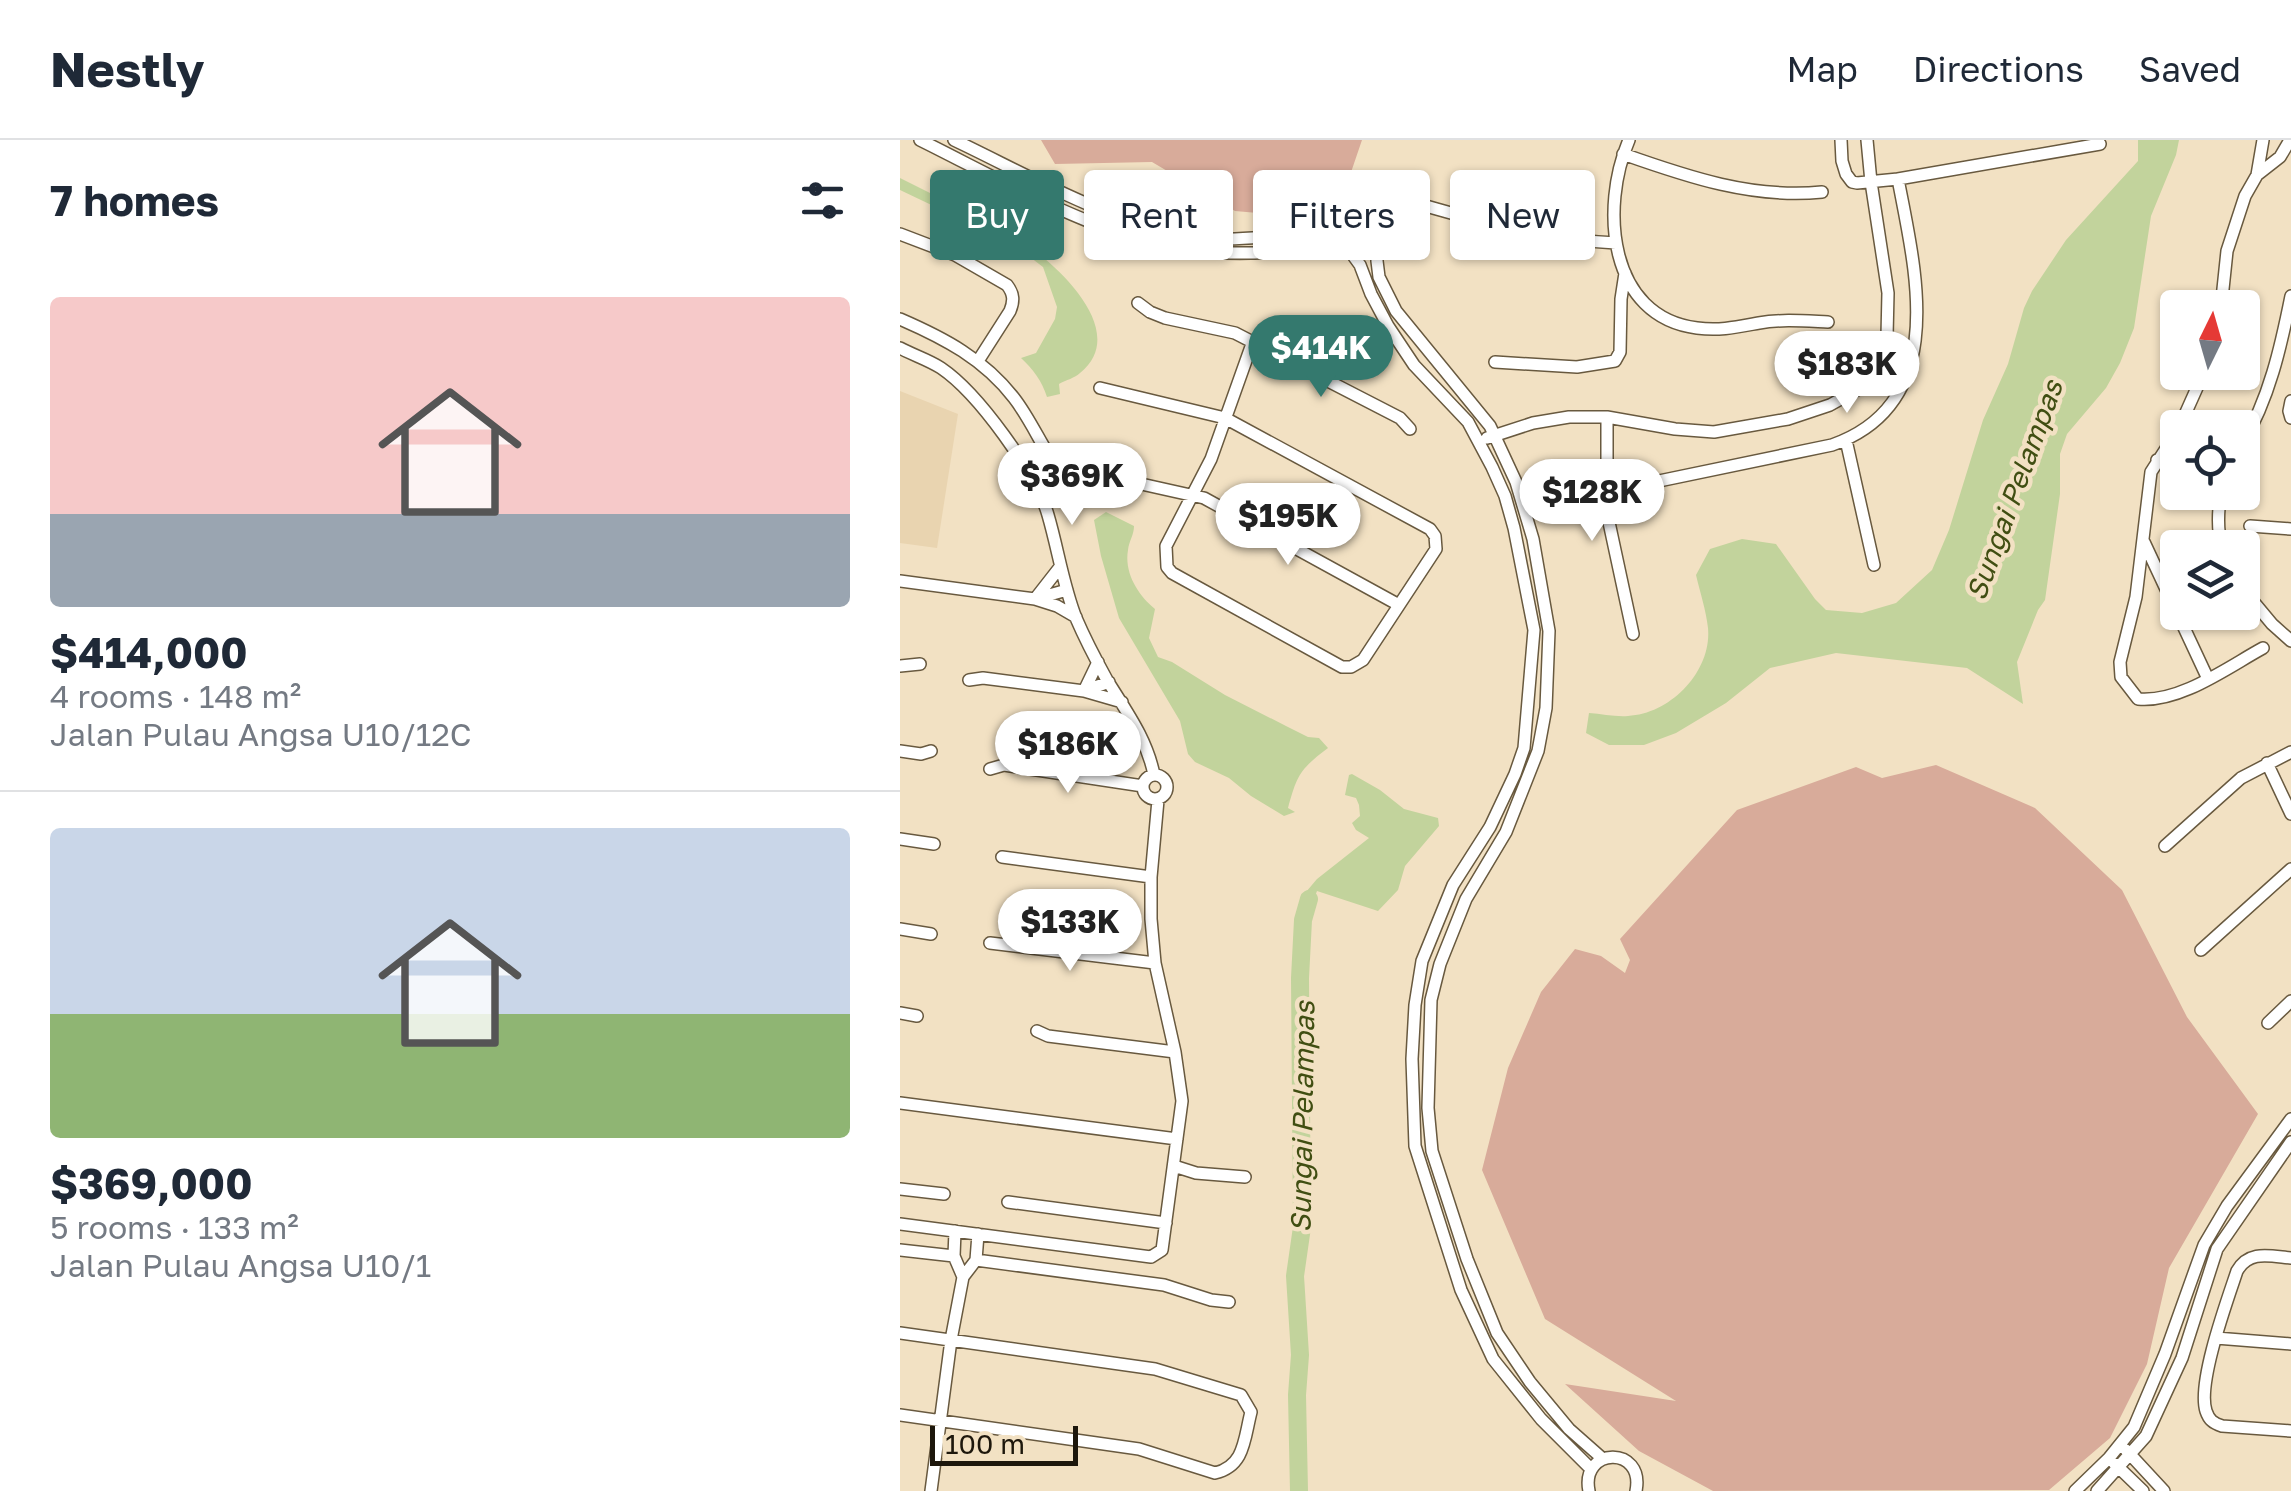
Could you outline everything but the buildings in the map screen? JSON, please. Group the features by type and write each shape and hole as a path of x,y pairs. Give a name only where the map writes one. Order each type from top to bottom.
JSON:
{"street":[{"path":"920,140 1091,224 1160,246 1253,252"},
{"path":"954,140 1107,212 1174,233 1215,239 1253,237"},
{"path":"1629,140 1613,207 1616,242 1625,274 1649,308 1677,325 1720,330 1776,321 1828,322"},
{"path":"1841,140 1848,178 1857,183 2100,144"},
{"path":"1478,441 1533,422 1569,417 1607,417 1714,432 1788,420 1857,390 1875,367 1887,336 1888,293 1867,140"},
{"path":"2257,176 2263,140"},
{"path":"2224,290 2227,251 2245,196 2257,176 2280,157 2290,140"},
{"path":"1623,154 1693,178 1738,188 1822,192"},
{"path":"1606,492 1832,445 1874,422 1909,370 1918,328 1913,256 1898,179"},
{"path":"1430,207 1506,229 1590,242 1616,242"},
{"path":"900,234 955,255 1011,291 1010,311 978,361"},
{"path":"1355,260 1388,326 1414,365 1468,422 1505,496 1534,630 1524,748 1490,827 1453,885 1422,961 1412,1059 1415,1146 1461,1290 1492,1359 1541,1419 1591,1470"},
{"path":"1376,260 1379,277 1396,312 1490,426 1516,482 1533,540 1549,631 1546,708 1538,751 1506,832 1466,898 1440,964 1432,1000 1428,1051 1432,1151 1467,1259 1497,1333 1559,1417 1602,1459"},
{"path":"1495,362 1577,367 1615,361 1620,352 1625,274"},
{"path":"2259,410 2288,325 2291,296"},
{"path":"1138,303 1165,318 1235,333 1253,341 1400,418 1410,429"},
{"path":"900,319 978,361 1014,398 1043,446 1061,465 1194,494 1399,606"},
{"path":"1100,388 1225,418 1430,528 1436,549 1363,660 1350,667 1342,667 1172,574 1166,567 1166,546 1216,447 1225,418 1253,341"},
{"path":"900,348 941,368 967,391 994,422 1030,478 1047,512 1076,617 1132,718 1154,775"},
{"path":"2291,401 2291,418"},
{"path":"1607,417 1607,513 1633,634"},
{"path":"1846,440 1874,565"},
{"path":"1019,460 1043,446"},
{"path":"2160,455 2151,472 2136,597 2120,662 2121,677 2138,699 2170,696 2263,648"},
{"path":"2156,460 2160,461"},
{"path":"1030,478 1061,465"},
{"path":"1174,490 1185,512"},
{"path":"2250,526 2291,529"},
{"path":"2143,540 2208,679"},
{"path":"1035,598 1060,567"},
{"path":"900,581 1035,598 1076,617"},
{"path":"1035,598 1067,590"},
{"path":"2260,610 2291,641"},
{"path":"1084,691 1098,662"},
{"path":"900,666 920,664"},
{"path":"969,680 983,678 1084,691 1122,702"},
{"path":"1084,691 1109,682"},
{"path":"900,751 931,751"},
{"path":"2164,846 2242,778 2291,752"},
{"path":"2267,763 2291,814"},
{"path":"990,769 1004,765 1143,786"},
{"path":"1161,776 1167,784 1165,796 1158,800 1147,796 1143,786 1146,779 1161,776"},
{"path":"900,1224 1150,1257 1162,1250 1182,1101 1155,963 1151,877 1158,800"},
{"path":"900,839 934,844"},
{"path":"1002,856 1151,877"},
{"path":"2201,950 2291,869"},
{"path":"900,930 931,934"},
{"path":"990,943 1155,963"},
{"path":"2268,1023 2291,1001"},
{"path":"900,1014 917,1016"},
{"path":"1037,1031 1048,1036 1175,1052"},
{"path":"900,1102 1178,1139"},
{"path":"2097,1491 2146,1436 2182,1358 2217,1249 2288,1137 2291,1118"},
{"path":"2076,1491 2134,1427 2166,1354 2204,1244 2227,1206 2288,1137"},
{"path":"1174,1166 1245,1178"},
{"path":"900,1188 944,1194"},
{"path":"1008,1202 1166,1222"},
{"path":"956,1231 954,1253 963,1277"},
{"path":"930,1491 951,1340 963,1277 977,1257 978,1234"},
{"path":"900,1250 954,1253"},
{"path":"2291,1258 2253,1256 2242,1262 2210,1354 2204,1403 2207,1415 2222,1426 2291,1432"},
{"path":"977,1257 1164,1285 1229,1302"},
{"path":"900,1333 1155,1369 1241,1395 1251,1412 1236,1463 1215,1472 1139,1449 900,1415"},
{"path":"2216,1338 2291,1344"},
{"path":"2120,1446 2164,1491"},
{"path":"1590,1491 1591,1470 1602,1459 1616,1457 1628,1462 1636,1472 1637,1488 1651,1491"},
{"path":"2109,1458 2143,1491"}],"shaded area":[{"path":"1041,140 1362,140 1352,170 1253,170 1253,213 1233,210 1233,170 1166,170 1152,162 1055,164"},
{"path":"900,391 958,414 937,548 900,543"},
{"path":"1936,765 2035,808 2122,890 2187,1017 2258,1114 2169,1268 2147,1364 2110,1438 2049,1490 1713,1491 1639,1451 1565,1384 1676,1401 1545,1319 1482,1170 1508,1068 1541,992 1575,949 1601,956 1625,973 1630,960 1620,939 1737,810 1856,767 1882,778"}],"water":[{"path":"2138,140 2179,140 2151,216 2134,328 2106,388 2067,434 2060,454 2060,494 2045,600 2017,662 2023,704 1967,668 1836,653 1770,668 1726,703 1676,733 1644,745 1609,745 1586,733 1589,713 1644,713 1673,699 1696,674 1703,660 1708,628 1696,575 1710,549 1742,539 1776,544 1826,610 1862,613 1896,603 1932,570 2032,291 2066,240 2138,161"},
{"path":"900,178 930,193 930,204 900,190"},
{"path":"1034,260 1046,260 1083,300 1097,338 1094,357 1078,375 1059,384 1060,394 1047,397 1037,376 1021,358 1036,353 1055,319 1057,307 1043,267"},
{"path":"1106,512 1134,526 1128,567 1138,590 1155,609 1149,638 1158,657 1286,726 1319,738 1328,748 1297,780 1288,808 1295,812 1284,816 1188,754 1180,721 1119,618 1094,520"},
{"path":"1352,774 1404,809 1438,818 1439,826 1405,866 1398,890 1378,911 1317,891 1306,919 1298,920 1306,892 1317,879 1369,838 1352,823 1360,816 1356,798 1345,795"}],"waterway":[{"name":"Sungai Pelampas","path":"1299,1491 1300,1355 1295,1276 1302,1227 1300,978 1303,920 1309,899"}]}
